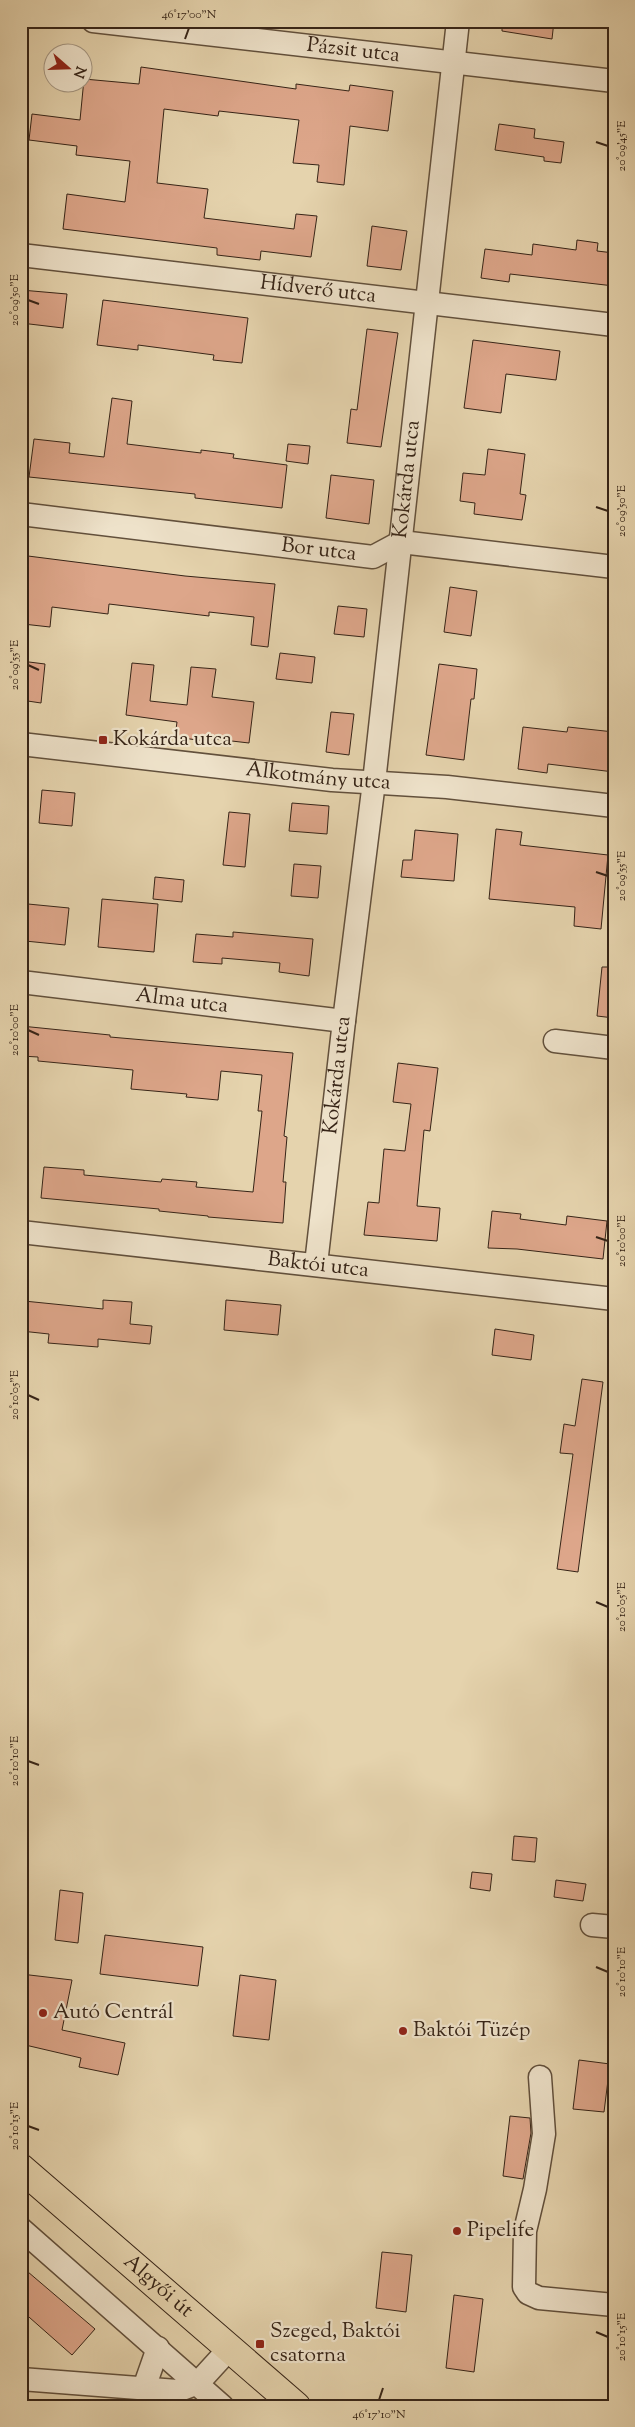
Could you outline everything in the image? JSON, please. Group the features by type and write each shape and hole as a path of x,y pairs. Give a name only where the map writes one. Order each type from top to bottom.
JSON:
{"main road":[{"name":"Algyői út","path":"21,2168 296,2406"}],"street":[{"name":"Pázsit utca","path":"93,21 614,81"},
{"name":"Kokárda utca","path":"316,1264 374,782 458,21"},
{"name":"Hídverő utca","path":"21,255 614,324"},
{"name":"Bor utca","path":"21,514 373,557 401,542"},
{"path":"401,542 614,567"},
{"name":"Alkotmány utca","path":"21,744 332,780 447,787 614,806"},
{"name":"Alma utca","path":"21,982 344,1021"},
{"path":"555,1041 614,1048"},
{"name":"Baktói utca","path":"21,1232 614,1299"},
{"path":"592,1924 614,1927"},
{"path":"540,2077 544,2134 535,2189 525,2230 524,2287 528,2293 539,2298 614,2306"},
{"path":"21,2229 222,2406"},
{"path":"144,2388 158,2348"},
{"path":"21,2379 177,2391 198,2383 230,2348"}],"building":[{"path":"502,21 554,21 552,39 502,31"},
{"path":"141,67 296,89 296,84 349,91 350,85 393,91 388,131 350,126 344,185 317,182 319,165 293,163 299,120 219,111 218,116 164,109 157,183 208,189 204,218 294,229 296,214 317,216 311,257 261,251 260,260 217,255 217,248 63,229 67,194 125,202 130,161 76,155 77,146 29,140 32,114 80,120 83,92 92,92 92,80 139,84"},
{"path":"499,124 535,129 534,138 564,142 561,163 544,161 544,157 495,150"},
{"path":"372,226 407,231 401,270 367,266"},
{"path":"577,240 598,243 597,251 614,253 614,286 510,274 509,282 481,278 485,249 532,255 533,244 576,250"},
{"path":"21,290 67,294 63,328 21,323"},
{"path":"103,300 248,318 242,363 213,360 214,355 138,345 138,350 97,345"},
{"path":"367,329 398,333 381,447 347,443 351,409 357,410"},
{"path":"473,340 560,351 556,380 506,374 501,413 464,408"},
{"path":"112,398 132,401 127,444 201,453 201,450 234,454 233,458 287,465 282,508 195,498 195,494 29,477 34,439 70,443 69,453 104,457"},
{"path":"288,444 310,446 308,464 286,461"},
{"path":"488,449 525,454 520,494 526,495 522,520 474,514 475,503 460,501 463,473 485,475"},
{"path":"331,475 374,480 369,524 326,518"},
{"path":"28,556 185,576 275,584 268,647 251,645 254,617 209,612 209,616 109,604 108,614 52,607 50,627 23,624"},
{"path":"450,587 477,591 471,636 444,632"},
{"path":"338,606 367,609 364,637 334,634"},
{"path":"280,653 315,657 312,683 276,679"},
{"path":"21,661 45,664 41,703 21,700"},
{"path":"132,663 154,665 150,701 187,705 191,667 216,669 212,697 254,702 249,743 206,738 205,741 175,737 177,722 126,715"},
{"path":"439,664 477,669 474,699 471,699 464,760 426,755"},
{"path":"331,712 354,714 349,755 326,752"},
{"path":"523,727 567,732 568,727 614,732 614,772 548,764 547,773 518,769"},
{"path":"42,790 75,793 72,826 39,823"},
{"path":"292,803 329,806 327,834 289,831"},
{"path":"229,812 250,814 245,867 223,865"},
{"path":"496,829 522,832 520,845 608,855 601,929 574,926 575,907 489,899"},
{"path":"415,830 458,834 454,881 401,877 403,860 412,860"},
{"path":"294,864 321,866 318,898 291,896"},
{"path":"155,877 184,880 182,902 153,899"},
{"path":"102,899 158,904 154,952 98,947"},
{"path":"28,904 69,908 65,945 25,941"},
{"path":"233,932 313,939 309,976 279,972 280,963 222,958 222,964 193,962 196,934 233,937"},
{"path":"602,967 614,967 614,1018 597,1016"},
{"path":"21,1026 110,1035 110,1037 293,1053 284,1136 287,1137 283,1182 286,1182 283,1223 208,1217 159,1211 159,1209 41,1198 44,1167 84,1170 84,1175 161,1182 162,1179 197,1182 196,1187 253,1192 262,1111 258,1111 262,1075 221,1071 218,1100 186,1097 187,1094 131,1089 133,1070 38,1061 38,1057 21,1056"},
{"path":"398,1063 438,1068 430,1131 424,1130 417,1206 440,1208 437,1241 364,1235 368,1202 379,1203 384,1149 405,1151 411,1104 393,1102"},
{"path":"492,1211 521,1214 520,1219 566,1225 567,1216 607,1221 603,1259 517,1249 488,1248"},
{"path":"103,1300 132,1302 130,1324 152,1326 150,1344 98,1339 98,1347 48,1343 49,1334 21,1331 24,1301 103,1309"},
{"path":"226,1300 281,1305 278,1335 224,1330"},
{"path":"495,1329 534,1335 531,1360 492,1355"},
{"path":"582,1379 603,1382 578,1572 557,1569 573,1454 560,1453 564,1424 575,1426"},
{"path":"514,1836 537,1838 535,1862 512,1860"},
{"path":"472,1872 492,1874 490,1891 470,1888"},
{"path":"556,1880 586,1884 583,1901 554,1897"},
{"path":"60,1890 83,1893 78,1943 55,1940"},
{"path":"105,1935 203,1947 198,1986 100,1974"},
{"name":"Autó Centrál","path":"21,1974 72,1980 62,2030 125,2043 118,2075 79,2067 81,2058 21,2044"},
{"path":"240,1975 276,1980 269,2040 233,2036"},
{"path":"579,2060 610,2064 604,2112 573,2109"},
{"path":"510,2116 530,2118 531,2133 523,2179 503,2176"},
{"path":"382,2252 412,2255 406,2312 376,2308"},
{"path":"21,2266 95,2329 72,2355 21,2310"},
{"path":"454,2295 483,2299 474,2372 446,2368"}],"place":[{"name":"Kokárda utca","path":"103,740"},
{"name":"Autó Centrál","path":"43,2013"},
{"name":"Baktói Tüzép","path":"403,2031"},
{"name":"Pipelife","path":"457,2231"},
{"name":"Szeged, Baktói csatorna","path":"260,2344"}]}
